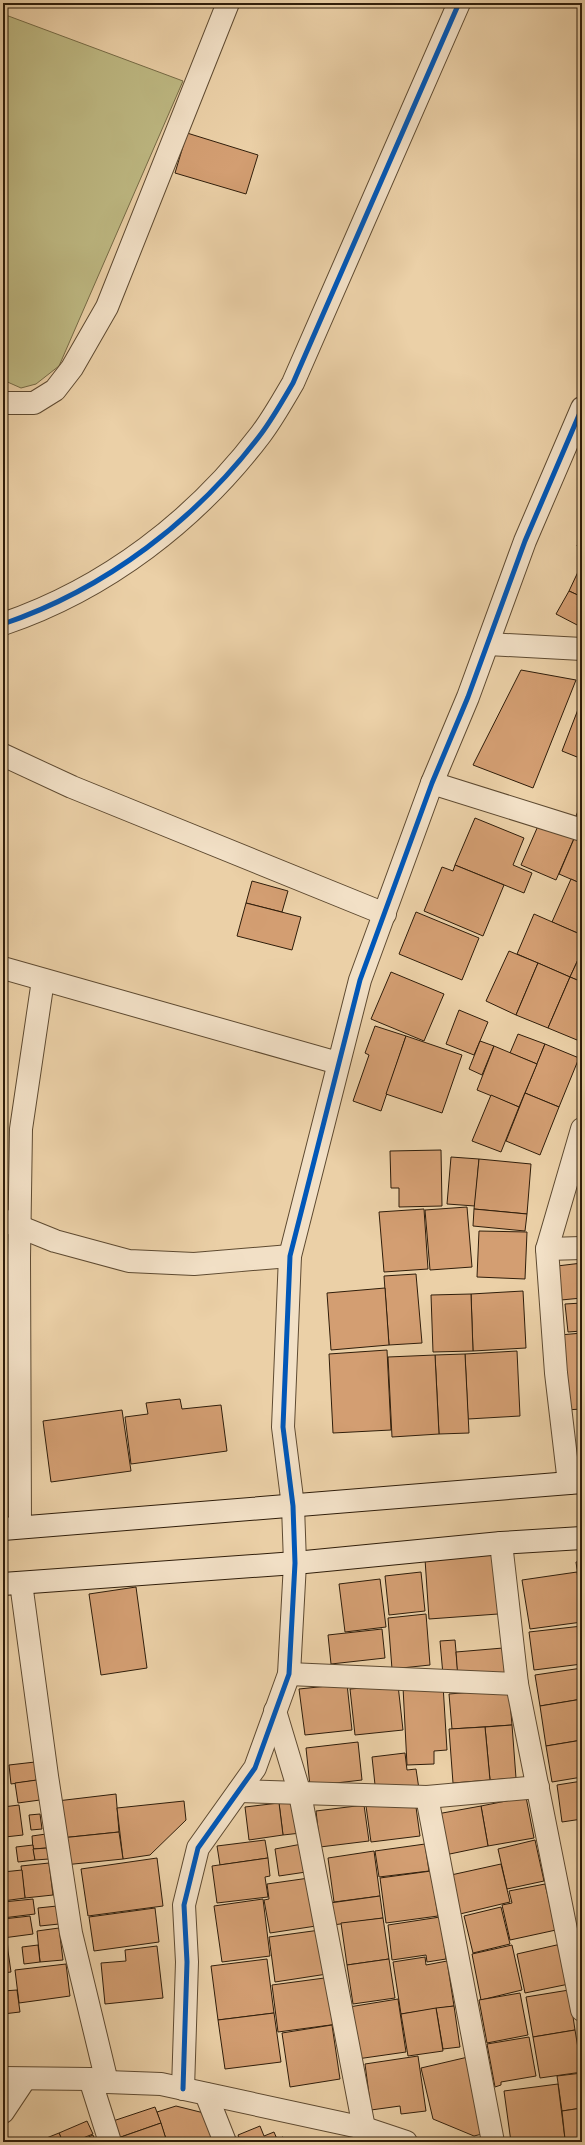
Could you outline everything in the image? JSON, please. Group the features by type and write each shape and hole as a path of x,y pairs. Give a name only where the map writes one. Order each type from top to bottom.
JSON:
{"street":[{"path":"3,403 34,402 55,390 72,368 107,307 228,3"},
{"path":"3,624 36,613 78,592 122,565 174,527 219,485 261,434 293,383 459,3"},
{"path":"183,2089 187,1962 184,1905 198,1848 256,1768 289,1674 296,1562 293,1506 283,1427 290,1256 360,980 432,783 468,697 525,541 582,408"},
{"path":"488,644 582,650"},
{"path":"3,755 72,787 385,914"},
{"path":"432,783 582,830"},
{"path":"3,968 338,1062"},
{"path":"43,980 21,1129 11,1223 12,1528 576,1482 556,1373 547,1249 582,1129"},
{"path":"11,1223 55,1241 129,1261 194,1264 290,1256"},
{"path":"547,1249 582,1248"},
{"path":"110,2142 71,1933 47,1776 12,1583 296,1562 582,1538"},
{"path":"502,1544 517,1684 582,2010"},
{"path":"289,1674 517,1684"},
{"path":"275,1711 300,1794 364,2135"},
{"path":"239,1791 427,1797 538,1787"},
{"path":"427,1797 493,2142"},
{"path":"3,2078 161,2084 206,2094 364,2135 406,2142"},
{"path":"3,2112 25,2079"},
{"path":"206,2094 225,2142"}],"shaded area":[{"path":"3,14 183,81 59,366 36,384 21,388 3,380"}],"building":[{"path":"187,133 258,155 246,194 175,173"},
{"path":"582,534 582,548 577,546"},
{"path":"582,564 582,577 577,574"},
{"path":"577,574 582,577 582,597 569,591"},
{"path":"569,591 582,597 581,627 556,614"},
{"path":"521,670 576,680 533,788 473,765"},
{"path":"582,699 582,759 562,751"},
{"path":"582,801 582,824 574,821"},
{"path":"475,818 524,838 513,865 532,873 524,893 455,865"},
{"path":"541,819 576,834 556,880 521,865"},
{"path":"582,831 582,884 559,874 576,834"},
{"path":"455,865 504,885 483,936 424,911 442,867 453,871"},
{"path":"571,879 582,884 582,935 552,922"},
{"path":"252,881 288,891 282,912 246,903"},
{"path":"246,903 301,917 292,950 237,936"},
{"path":"416,912 479,938 462,980 399,954"},
{"path":"534,914 582,935 582,951 570,977 517,954"},
{"path":"509,951 538,963 516,1015 486,1001"},
{"path":"582,951 582,982 570,977"},
{"path":"538,963 570,977 548,1028 516,1015"},
{"path":"391,972 444,994 424,1041 371,1019"},
{"path":"570,977 582,982 582,1030 577,1040 548,1028"},
{"path":"459,1010 488,1022 474,1055 446,1044"},
{"path":"375,1026 406,1036 381,1111 353,1101 369,1055 365,1053"},
{"path":"518,1034 545,1044 537,1064 510,1053"},
{"path":"406,1036 462,1055 442,1113 386,1094"},
{"path":"480,1041 494,1046 482,1075 469,1069"},
{"path":"545,1044 579,1058 559,1107 525,1093"},
{"path":"494,1046 537,1064 519,1107 477,1090"},
{"path":"525,1093 559,1107 540,1155 506,1141"},
{"path":"491,1095 519,1107 501,1152 472,1141"},
{"path":"441,1150 442,1206 399,1207 399,1188 391,1188 390,1151"},
{"path":"451,1157 479,1159 475,1206 447,1204"},
{"path":"479,1159 531,1164 527,1214 474,1209"},
{"path":"467,1207 472,1267 430,1270 425,1210"},
{"path":"424,1209 428,1269 384,1272 379,1212"},
{"path":"474,1209 527,1214 525,1231 473,1226"},
{"path":"479,1231 527,1232 525,1279 477,1277"},
{"path":"582,1263 582,1298 561,1300 557,1266"},
{"path":"416,1274 422,1343 389,1345 384,1276"},
{"path":"385,1288 389,1345 331,1350 327,1293"},
{"path":"523,1291 526,1348 473,1351 471,1294"},
{"path":"471,1294 473,1351 433,1352 431,1295"},
{"path":"582,1303 582,1331 568,1332 565,1304"},
{"path":"582,1333 582,1409 565,1410 560,1335"},
{"path":"387,1350 391,1430 333,1433 329,1354"},
{"path":"517,1351 520,1416 468,1419 465,1354"},
{"path":"465,1354 469,1433 439,1434 435,1355"},
{"path":"435,1355 439,1434 392,1437 388,1357"},
{"path":"180,1399 182,1409 221,1405 227,1451 131,1464 125,1417 148,1414 146,1403"},
{"path":"122,1410 131,1471 51,1482 43,1421"},
{"path":"494,1554 498,1614 429,1619 425,1559"},
{"path":"582,1561 582,1606 576,1562"},
{"path":"421,1572 425,1611 389,1615 385,1576"},
{"path":"577,1572 582,1606 582,1622 530,1629 522,1580"},
{"path":"380,1579 386,1627 345,1632 339,1584"},
{"path":"136,1587 147,1668 101,1675 89,1594"},
{"path":"426,1614 430,1665 392,1669 388,1618"},
{"path":"582,1626 582,1664 534,1670 529,1632"},
{"path":"382,1629 385,1658 331,1664 328,1635"},
{"path":"455,1640 458,1674 443,1675 440,1641"},
{"path":"503,1648 505,1675 458,1679 456,1652"},
{"path":"582,1668 582,1699 540,1706 535,1675"},
{"path":"347,1684 352,1730 305,1735 299,1689"},
{"path":"398,1685 403,1730 355,1735 350,1689"},
{"path":"443,1685 447,1750 434,1751 434,1764 407,1765 403,1687"},
{"path":"509,1689 512,1725 452,1729 449,1694"},
{"path":"582,1699 582,1740 546,1746 540,1706"},
{"path":"512,1725 516,1778 490,1780 485,1727"},
{"path":"485,1727 490,1780 453,1783 449,1729"},
{"path":"582,1740 582,1777 552,1782 546,1746"},
{"path":"358,1742 362,1780 310,1786 306,1748"},
{"path":"405,1753 407,1770 416,1769 419,1789 376,1794 372,1757"},
{"path":"35,1762 37,1780 11,1784 9,1765"},
{"path":"37,1780 40,1800 18,1803 15,1783"},
{"path":"582,1781 582,1819 562,1822 557,1785"},
{"path":"116,1794 119,1832 61,1838 57,1801"},
{"path":"526,1797 534,1838 488,1846 481,1806"},
{"path":"297,1800 301,1833 283,1835 279,1803"},
{"path":"415,1800 420,1836 371,1842 366,1806"},
{"path":"184,1801 186,1820 150,1855 123,1859 117,1808"},
{"path":"279,1803 283,1835 249,1840 245,1807"},
{"path":"19,1805 23,1835 5,1837 3,1807"},
{"path":"364,1805 369,1841 320,1847 316,1811"},
{"path":"481,1806 488,1846 445,1855 437,1814"},
{"path":"40,1814 42,1829 31,1830 29,1815"},
{"path":"3,1822 7,1851 3,1852"},
{"path":"119,1832 123,1859 64,1865 61,1838"},
{"path":"46,1834 47,1848 33,1849 32,1836"},
{"path":"265,1840 268,1858 220,1865 217,1846"},
{"path":"535,1840 544,1881 507,1889 498,1849"},
{"path":"302,1844 306,1872 279,1876 275,1849"},
{"path":"425,1844 429,1871 379,1877 375,1851"},
{"path":"33,1845 35,1860 18,1862 16,1847"},
{"path":"47,1848 49,1859 35,1860 33,1849"},
{"path":"374,1851 380,1896 334,1902 328,1858"},
{"path":"157,1858 163,1906 88,1916 81,1869"},
{"path":"268,1858 270,1876 265,1877 268,1897 217,1903 212,1866"},
{"path":"49,1863 53,1895 25,1898 21,1866"},
{"path":"501,1864 510,1902 460,1914 451,1875"},
{"path":"22,1870 25,1898 3,1901 3,1872"},
{"path":"431,1871 438,1916 386,1923 380,1878"},
{"path":"309,1878 316,1926 270,1933 264,1900 269,1899 267,1884"},
{"path":"545,1884 556,1930 510,1940 502,1905 512,1903 509,1891"},
{"path":"380,1896 383,1918 333,1925 330,1903"},
{"path":"33,1899 35,1914 3,1918 3,1902"},
{"path":"263,1899 270,1956 222,1962 214,1906"},
{"path":"57,1906 59,1924 40,1926 38,1908"},
{"path":"501,1907 510,1944 473,1953 464,1916"},
{"path":"155,1908 159,1942 94,1951 89,1917"},
{"path":"30,1916 33,1934 3,1938 3,1919"},
{"path":"440,1917 446,1959 427,1962 426,1955 392,1960 388,1925"},
{"path":"383,1918 389,1959 347,1965 341,1923"},
{"path":"59,1928 63,1960 40,1962 37,1931"},
{"path":"320,1930 327,1974 275,1982 269,1937"},
{"path":"7,1937 8,1951 3,1952 3,1938"},
{"path":"561,1944 569,1984 525,1993 517,1954"},
{"path":"38,1945 40,1962 24,1964 22,1947"},
{"path":"512,1945 522,1990 481,2000 472,1954"},
{"path":"157,1946 163,1998 105,2004 101,1963 126,1961 125,1950"},
{"path":"8,1951 11,1972 3,1973 3,1952"},
{"path":"425,1957 426,1965 447,1961 454,2006 401,2014 393,1962"},
{"path":"267,1959 274,2013 218,2020 211,1966"},
{"path":"389,1959 395,1998 353,2004 347,1965"},
{"path":"66,1964 70,1996 19,2003 15,1970"},
{"path":"332,1977 338,2024 278,2032 272,1985"},
{"path":"17,1990 20,2012 3,2014 3,1991"},
{"path":"569,1990 575,2030 533,2037 526,1997"},
{"path":"520,1993 528,2035 487,2043 479,2000"},
{"path":"398,1999 406,2052 357,2059 349,2007"},
{"path":"454,2006 460,2047 443,2049 436,2008"},
{"path":"436,2008 443,2051 408,2056 401,2014"},
{"path":"274,2013 281,2062 225,2069 218,2020"},
{"path":"332,2025 340,2079 290,2087 282,2033"},
{"path":"575,2030 582,2072 540,2078 533,2037"},
{"path":"529,2037 536,2076 501,2082 501,2085 495,2087 487,2044"},
{"path":"418,2056 426,2111 401,2114 400,2106 371,2110 365,2064"},
{"path":"468,2057 486,2133 474,2136 433,2119 421,2068"},
{"path":"582,2073 582,2108 562,2111 557,2076"},
{"path":"558,2084 565,2139 546,2142 511,2142 504,2091"},
{"path":"176,2106 208,2114 218,2142 167,2142 157,2112"},
{"path":"155,2107 161,2123 118,2138 113,2121"},
{"path":"582,2108 582,2142 555,2142 565,2139 562,2111"},
{"path":"87,2121 93,2134 73,2142 63,2142 59,2133"},
{"path":"161,2123 166,2139 157,2142 119,2142 118,2138"},
{"path":"260,2126 264,2136 274,2132 277,2139 283,2137 285,2142 241,2142 238,2135"},
{"path":"59,2133 63,2142 39,2141"},
{"path":"93,2135 96,2142 77,2142"}],"cycle path":[{"path":"3,624 78,592 113,571 146,548 178,523 208,495 261,434 293,383 459,3"},
{"path":"183,2089 187,1962 184,1905 198,1848 255,1768 289,1674 295,1563 293,1506 283,1427 290,1256 360,980 432,783 468,697 525,541 582,408"}]}
